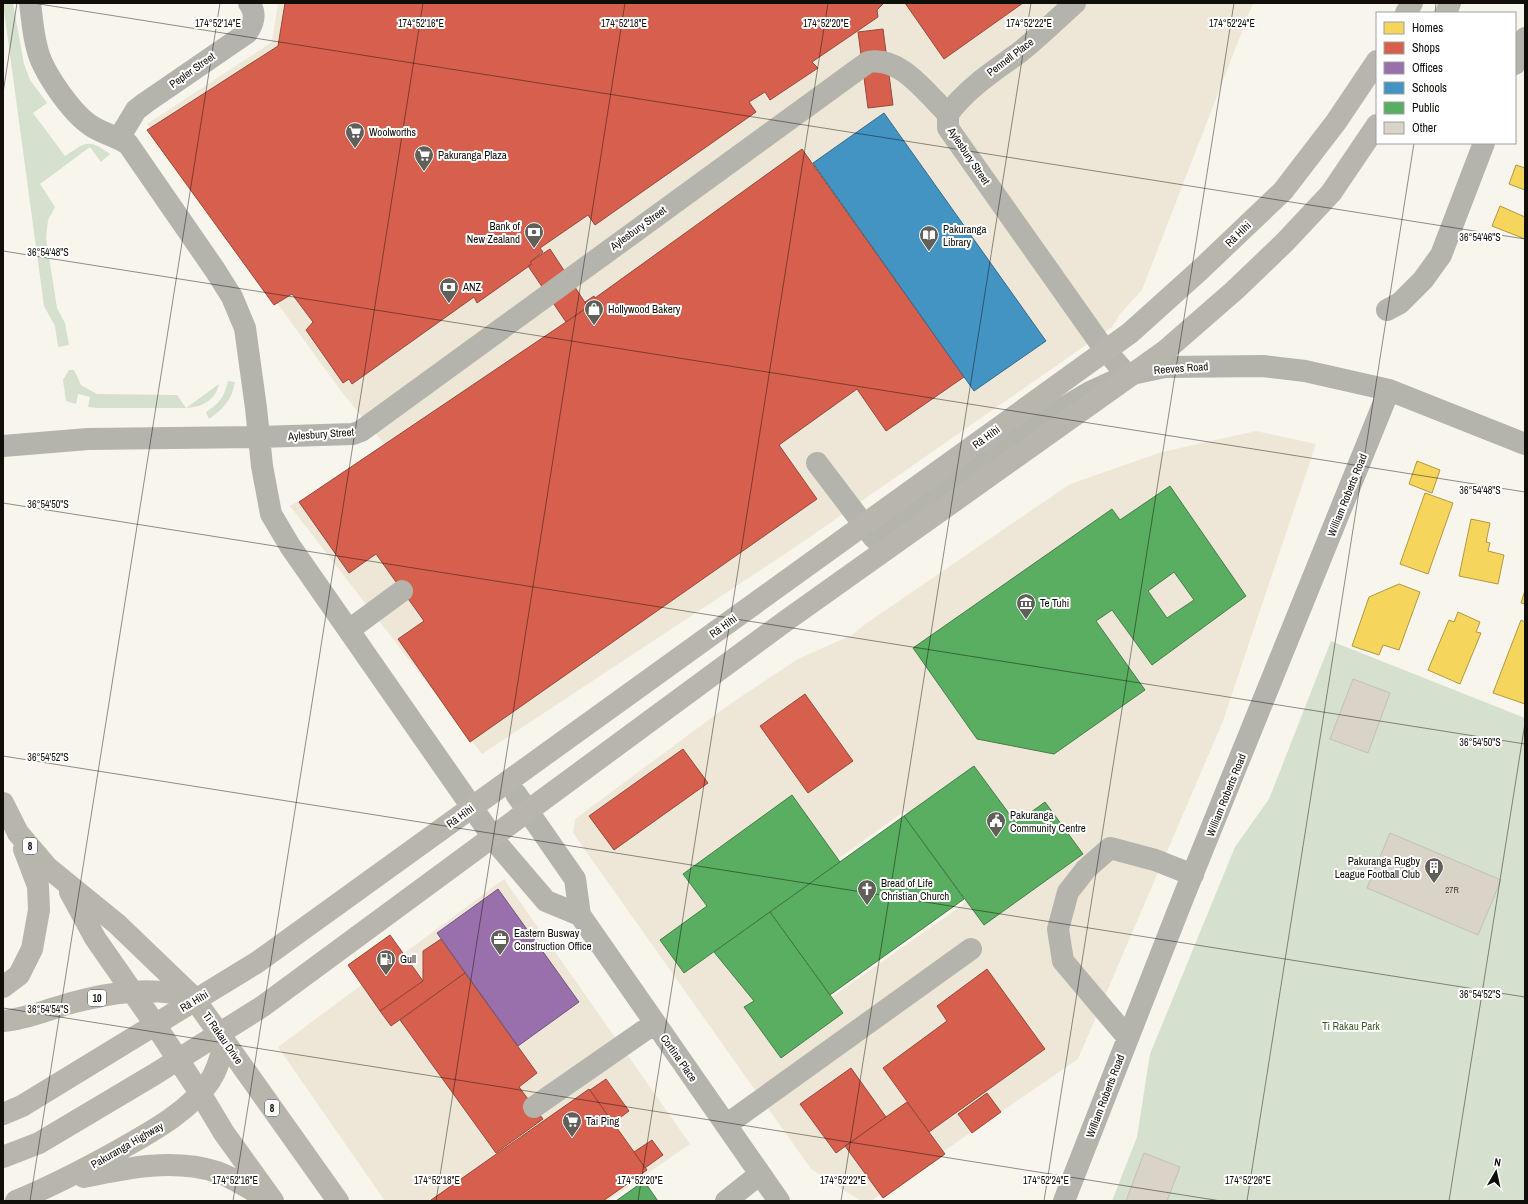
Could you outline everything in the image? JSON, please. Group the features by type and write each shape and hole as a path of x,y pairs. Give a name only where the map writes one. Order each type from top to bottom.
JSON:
{"main road":[{"path":"1407,12 1412,3"},
{"name":"Rā Hihi","path":"3,1114 22,1106 256,963 1130,333 1200,270 1282,191 1336,122 1376,62"},
{"path":"3,1157 39,1143 155,1074 264,1006 787,620 1165,352 1235,290 1285,242 1331,193 1376,126"},
{"name":"Ti Rakau Drive","path":"3,803 18,833 47,867 117,924 193,997 338,1201"},
{"path":"3,987 19,975 32,949 39,910 38,886 18,833"},
{"name":"Ti Rakau Drive","path":"65,882 95,938 132,990 200,1093 224,1133 272,1201"},
{"name":"10","path":"3,1021 16,1020 72,1003 132,990 158,990 193,997"},
{"name":"Pakuranga Highway","path":"16,1201 64,1180 164,1125 200,1093 210,1081 218,1068 225,1041"},
{"path":"64,1180 118,1170 170,1164 218,1172 272,1201"}],"street":[{"path":"30,3 37,48 42,65 77,115 92,126 128,144 232,297 245,328 262,466 270,514 348,630 499,846 546,901 580,915"},
{"name":"Pepler Street","path":"118,138 136,110 247,33 254,24 254,10 250,3"},
{"name":"Pennell Place","path":"948,114 955,104 984,76 1021,51 1075,3"},
{"path":"1516,61 1525,38"},
{"name":"Aylesbury Street","path":"3,446 88,439 259,437 353,434 362,430 868,62 883,61 902,69 948,114 948,128 1102,346 1128,375"},
{"path":"1387,310 1400,303 1424,280 1441,255 1484,144"},
{"name":"Reeves Road","path":"816,463 874,538 1063,408 1090,392 1128,375 1165,367 1263,366 1305,371 1389,390 1525,444"},
{"name":"William Roberts Road","path":"1064,1201 1193,875 1389,390"},
{"path":"348,630 402,592"},
{"name":"Cortina Place","path":"516,794 576,879 580,915 779,1201"},
{"path":"1128,1038 1063,961 1058,929 1068,892 1086,869 1110,848 1155,860 1193,875"},
{"path":"726,1125 971,949"},
{"path":"534,1107 656,1023"},
{"path":"726,1201 760,1174"}],"shaded area":[{"path":"278,3 1253,3 1142,290 1120,314 1112,327 794,548 482,754 290,506 389,450 341,391 147,124 272,42"},
{"path":"1256,431 1316,444 1223,721 1078,1059 871,1201 861,1201 811,1169 573,833 575,819 730,704 798,659 852,635 864,625 1070,484 1162,452","holes":["905,811 971,899 829,999 765,911"]},
{"path":"504,879 690,1144 608,1201 385,1201 278,1047"}],"green space":[{"path":"3,3 13,3 24,64 30,80 47,103 33,113 65,156 87,144 97,146 110,154 101,162 90,147 40,184 55,207 48,220 46,238 57,308 65,323 69,345 58,347 55,326 44,306"},
{"path":"69,370 74,370 81,385 97,394 177,395 186,408 88,407 90,397 78,394 76,404 66,401 63,380"},
{"path":"228,381 235,382 232,394 223,408 209,419 206,412 215,406 221,399"},
{"path":"219,384 214,395 207,402 186,408"},
{"name":"Ti Rakau Park","path":"1331,641 1525,718 1525,1201 1112,1201 1137,1137 1150,1054 1235,847 1269,799"}],"building: Homes":[{"path":"1516,165 1525,168 1525,190 1509,184"},
{"path":"1500,206 1525,217 1525,239 1492,226"},
{"path":"1417,461 1440,470 1432,493 1409,484"},
{"path":"1425,493 1453,503 1428,574 1400,564"},
{"path":"1471,519 1490,523 1486,542 1490,543 1488,551 1504,555 1498,584 1459,576"},
{"path":"1399,584 1420,592 1399,650 1383,645 1379,655 1352,646 1369,597"},
{"path":"1525,590 1525,604 1521,603"},
{"path":"1458,612 1480,622 1476,632 1481,633 1460,684 1428,670 1449,620 1454,622"},
{"path":"1521,620 1525,622 1525,704 1493,693"}],"building: Shops":[{"name":"Pakuranga Plaza","path":"285,3 884,3 877,10 878,17 812,62 818,68 770,100 765,92 749,102 756,112 595,225 588,215 540,248 543,252 530,262 532,264 477,303 474,297 352,384 349,379 343,383 306,330 313,322 292,294 274,305 147,130 278,46"},
{"path":"905,3 1023,3 944,59"},
{"path":"883,29 893,105 868,108 858,32"},
{"path":"802,149 964,377 886,431 857,389 779,445 817,499 470,742 398,639 424,621 376,554 349,573 299,502 588,307 585,302 594,296 595,298"},
{"path":"550,249 588,307 566,322 528,266 532,264 530,262"},
{"path":"805,694 853,761 808,793 760,726"},
{"path":"683,749 708,783 614,850 589,816"},
{"path":"390,935 423,981 380,1011 348,965"},
{"path":"441,939 465,973 391,1026 380,1011 423,981 423,951"},
{"path":"987,969 1045,1049 929,1132 883,1068 947,1021 937,1006"},
{"path":"465,973 537,1073 519,1087 543,1119 496,1153 400,1020"},
{"path":"851,1068 886,1117 836,1153 800,1104"},
{"path":"606,1079 629,1111 613,1123 590,1090"},
{"name":"Tai Ping","path":"589,1089 647,1170 603,1201 431,1200"},
{"path":"987,1093 1001,1112 972,1133 958,1114"},
{"path":"907,1102 945,1154 883,1198 845,1146"},
{"path":"652,1140 663,1155 645,1168 634,1152"}],"building: Offices":[{"name":"Eastern Busway Construction Office","path":"498,889 579,1002 518,1046 437,933"}],"building: Schools":[{"name":"Pakuranga Library","path":"884,113 1046,341 974,391 813,163"}],"building: Public":[{"name":"Te Tuhi","path":"1170,486 1246,596 1152,665 1112,610 1096,621 1145,690 1054,754 977,739 913,648 1112,509 1120,520","holes":["1174,572 1194,600 1167,618 1148,591"]},
{"name":"Pakuranga Community Centre","path":"974,766 1016,823 1045,802 1083,854 984,925 904,816"},
{"path":"792,795 840,862 684,973 660,940 707,906 683,874"},
{"name":"Bread of Life Christian Church","path":"904,816 964,899 830,995 770,912"},
{"path":"770,912 843,1013 781,1058 744,1007 754,1001 714,952"},
{"path":"644,1181 658,1201 616,1201"}],"building: Other":[{"path":"1353,679 1390,693 1368,753 1330,739"},
{"name":"Pakuranga Rugby League Football Club","path":"1390,833 1501,880 1478,935 1367,888"},
{"path":"1144,1153 1180,1167 1167,1201 1126,1201"}],"place":[{"name":"Woolworths","path":"355,149"},
{"name":"Pakuranga Plaza","path":"424,172"},
{"name":"Bank of New Zealand","path":"534,249"},
{"name":"Pakuranga Library","path":"929,252"},
{"name":"ANZ","path":"449,304"},
{"name":"Hollywood Bakery","path":"594,326"},
{"name":"Te Tuhi","path":"1026,620"},
{"name":"Pakuranga Community Centre","path":"996,838"},
{"name":"Pakuranga Rugby League Football Club","path":"1434,884"},
{"name":"Bread of Life Christian Church","path":"867,906"},
{"name":"Eastern Busway Construction Office","path":"500,956"},
{"name":"Gull","path":"386,976"},
{"name":"Tai Ping","path":"572,1138"}]}
